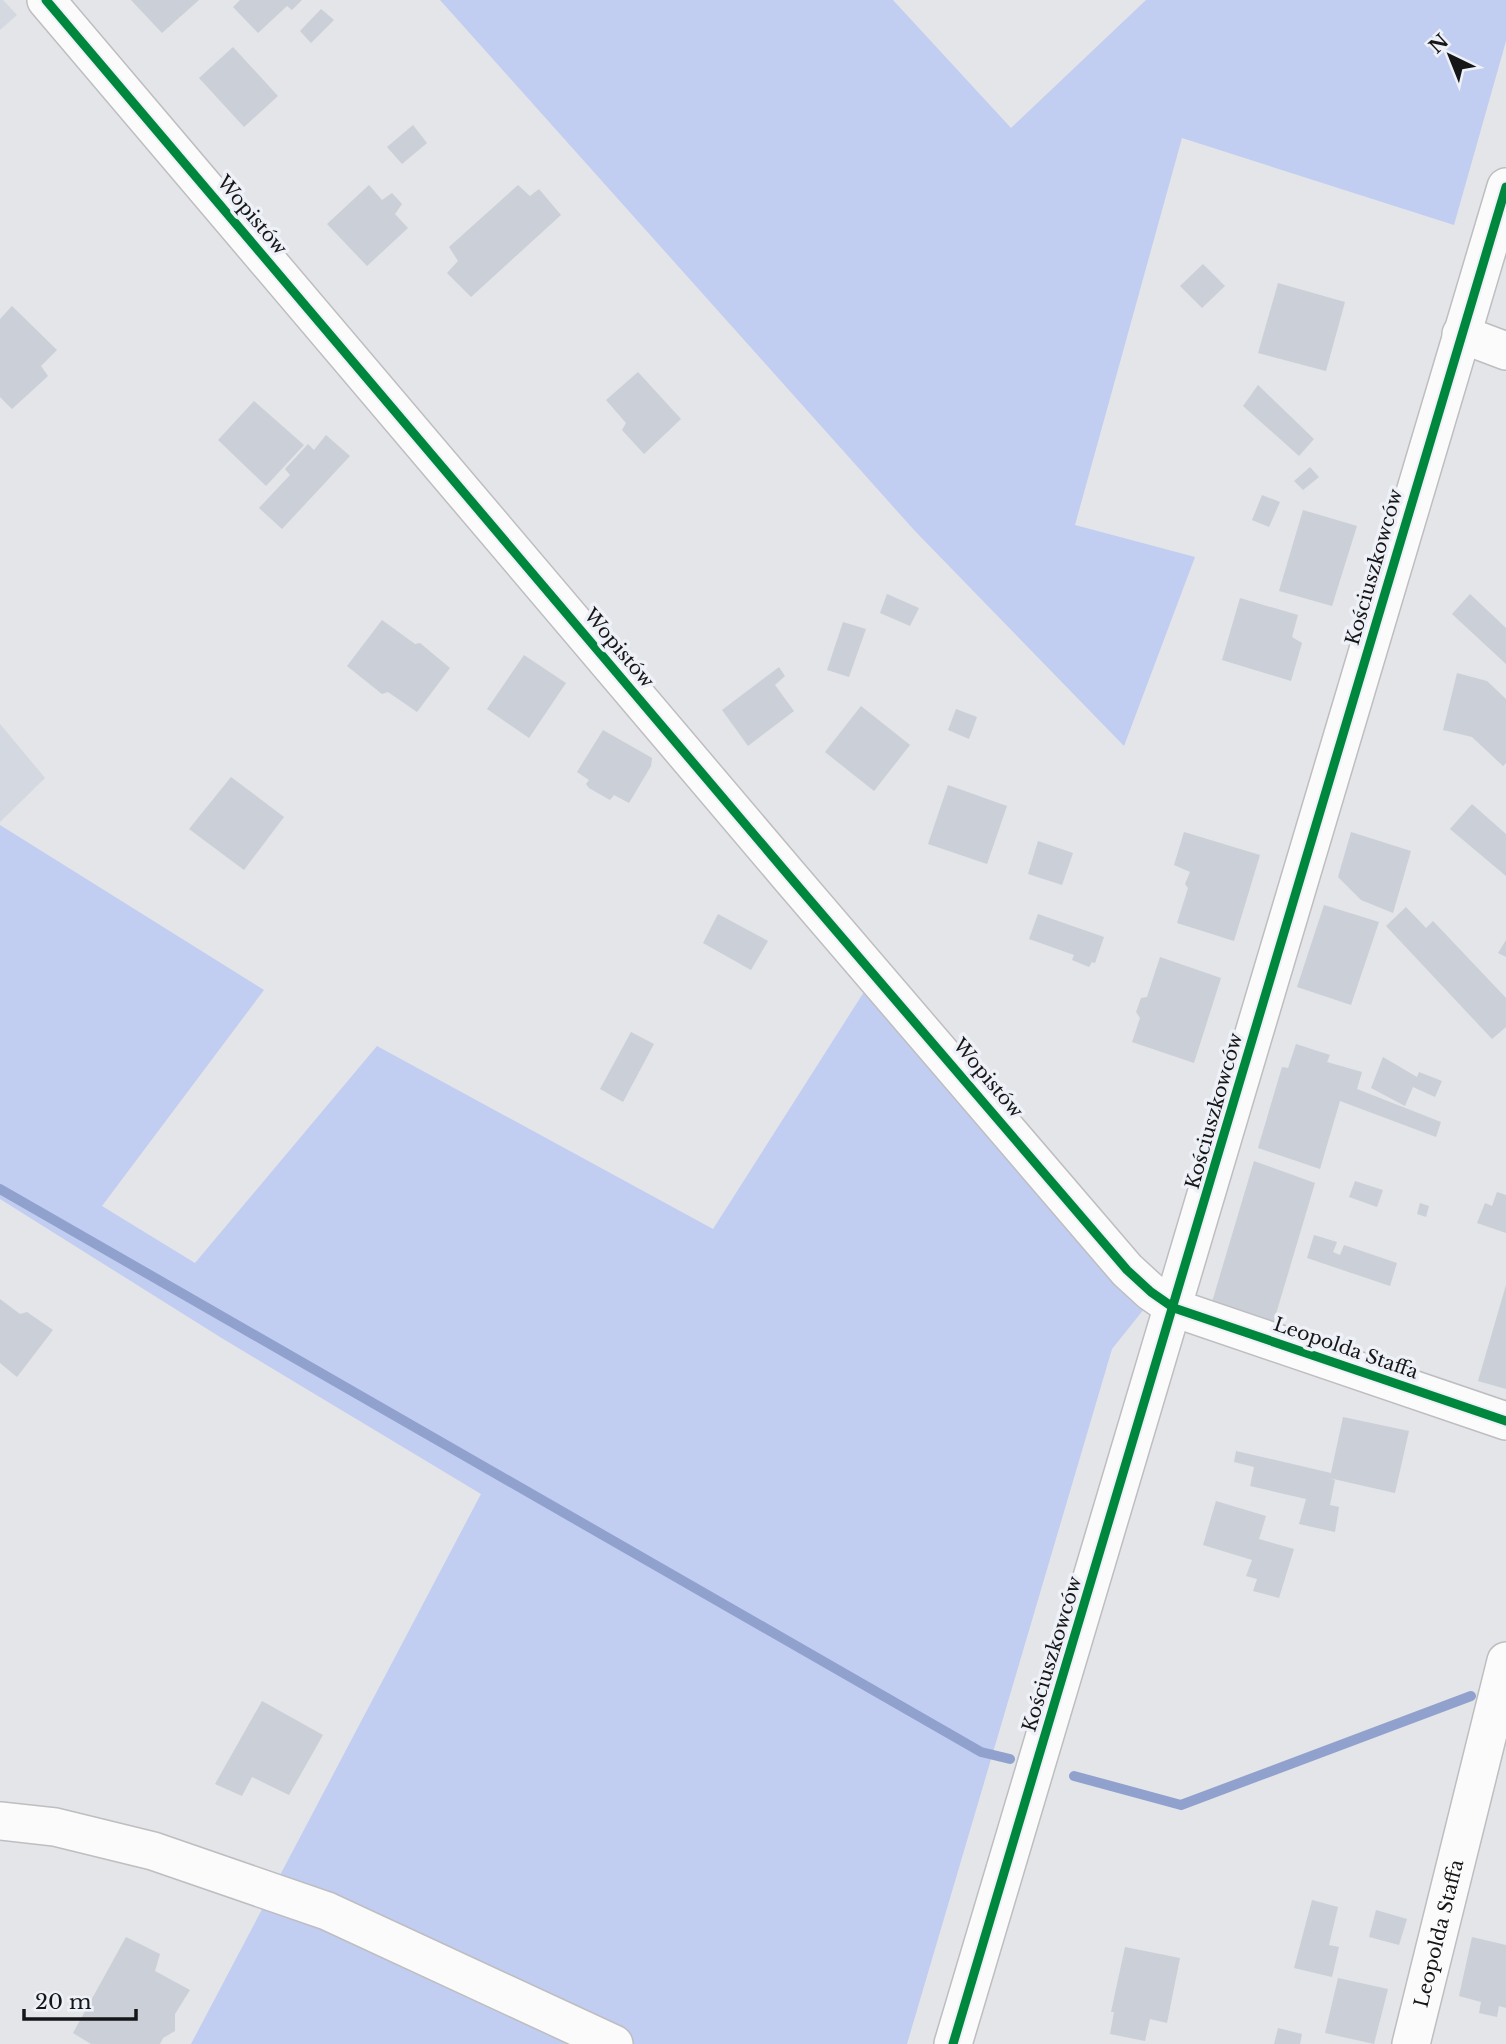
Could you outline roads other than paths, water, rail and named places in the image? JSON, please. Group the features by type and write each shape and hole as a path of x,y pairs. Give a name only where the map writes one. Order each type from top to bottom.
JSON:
{"street":[{"name":"Wopistów","path":"47,0 781,866 1127,1269 1151,1292 1174,1308"},
{"name":"Kościuszkowców","path":"953,2044 1506,187"},
{"path":"1461,334 1506,351"},
{"name":"Leopolda Staffa","path":"1174,1308 1506,1421"},
{"name":"Leopolda Staffa","path":"1411,2044 1506,1661"},
{"path":"0,1821 55,1827 153,1852 327,1911 614,2044"}],"waterway":[{"path":"0,1189 981,1752 1010,1759"},
{"path":"1074,1776 1181,1805 1471,1696"}]}
